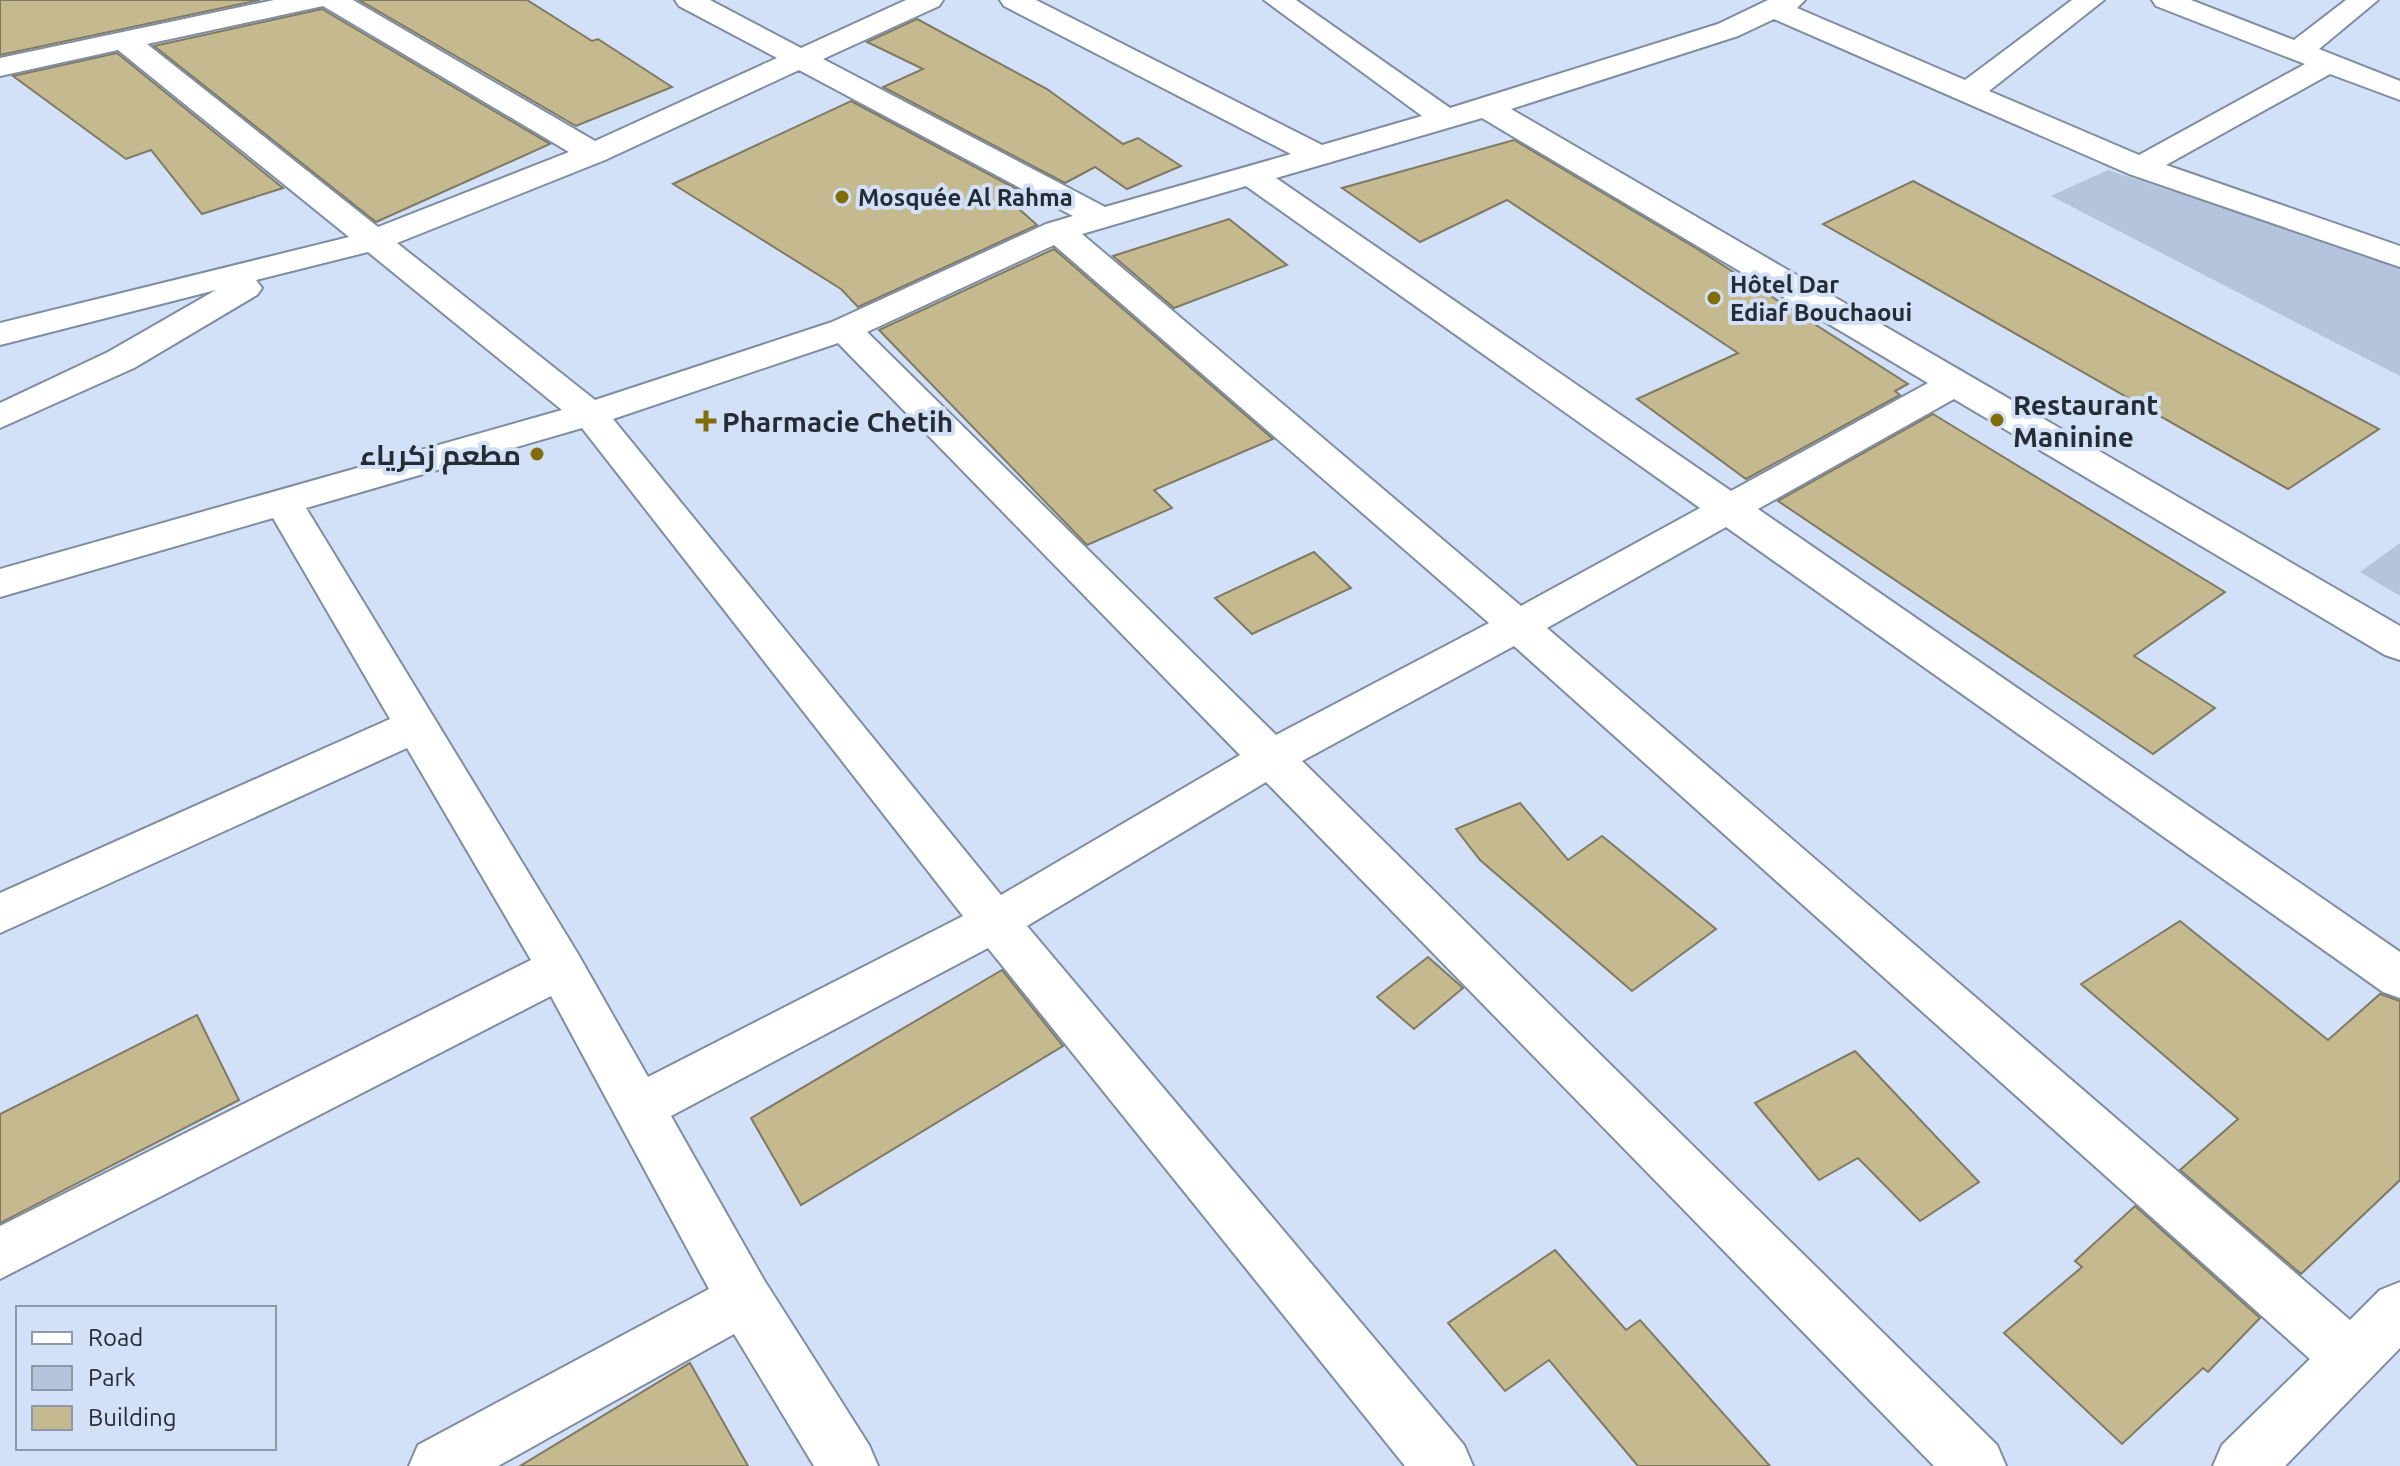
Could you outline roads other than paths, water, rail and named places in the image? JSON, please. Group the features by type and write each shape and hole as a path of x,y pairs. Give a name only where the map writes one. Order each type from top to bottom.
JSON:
{"street":[{"path":"0,67 127,43 314,0"},
{"path":"333,0 594,153"},
{"path":"689,0 1101,218"},
{"path":"0,334 373,241 594,153 798,57 929,0"},
{"path":"1014,0 1320,156"},
{"path":"1278,0 1445,118"},
{"path":"1968,92 2090,0"},
{"path":"2166,0 2400,91"},
{"path":"2297,52 2364,0"},
{"path":"0,583 590,414 844,329 1058,231 1486,107 1728,30 1782,4 1968,92 2140,167 2400,257"},
{"path":"127,43 590,414 997,921 1443,1466"},
{"path":"2140,167 2327,64"},
{"path":"1486,107 2400,645"},
{"path":"1251,175 2400,978"},
{"path":"1058,231 1518,626 2351,1358"},
{"path":"0,417 121,360 288,262"},
{"path":"844,329 1976,1466"},
{"path":"638,1108 997,921 1272,757 1518,626 1955,383"},
{"path":"283,502 561,968 744,1299 848,1466"},
{"path":"0,914 418,725"},
{"path":"0,1254 561,968"},
{"path":"439,1466 744,1299"},
{"path":"2243,1466 2400,1309"}],"place":[{"name":"Mosquée Al Rahma","path":"842,197"},
{"name":"Hôtel Dar Ediaf Bouchaoui","path":"1714,298"},
{"name":"Restaurant Maninine","path":"1997,420"},
{"name":"Pharmacie Chetih","path":"706,421"},
{"name":"مطعم زكرياء","path":"537,454"}]}
